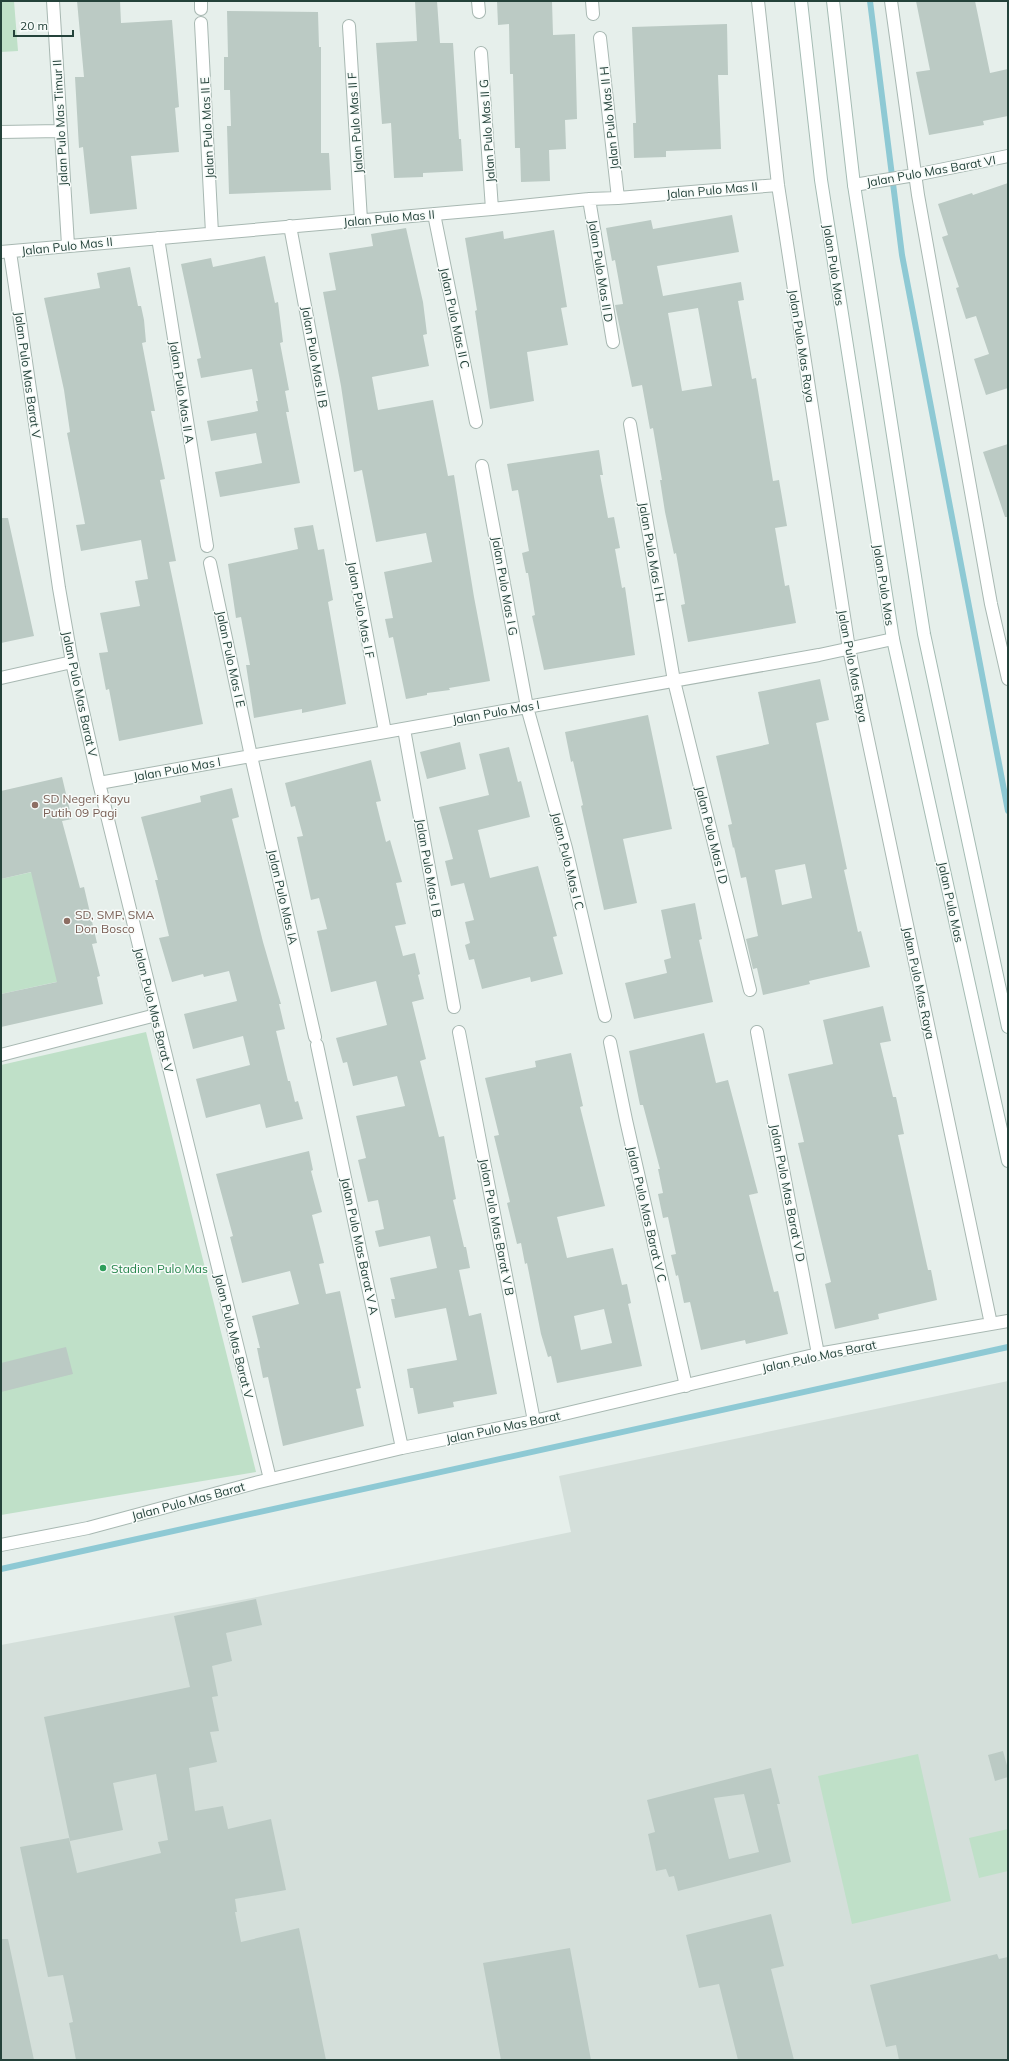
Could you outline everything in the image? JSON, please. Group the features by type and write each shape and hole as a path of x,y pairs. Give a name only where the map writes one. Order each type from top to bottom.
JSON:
{"street":[{"name":"Jalan Pulo Mas Timur II","path":"53,1 68,245"},
{"path":"592,1 593,14"},
{"name":"Jalan Pulo Mas Raya","path":"758,1 778,185 852,649 991,1324"},
{"name":"Jalan Pulo Mas","path":"801,1 821,180 890,640 1008,1161"},
{"path":"833,1 854,185 924,634 1008,1027"},
{"path":"891,1 915,175 991,604 1002,626 1008,679"},
{"name":"Jalan Pulo Mas II E","path":"201,23 212,233"},
{"name":"Jalan Pulo Mas II F","path":"349,26 361,220"},
{"name":"Jalan Pulo Mas II H","path":"600,38 618,198"},
{"name":"Jalan Pulo Mas II G","path":"481,52 492,209"},
{"path":"1,132 60,130"},
{"name":"Jalan Pulo Mas Barat VI","path":"854,185 915,175 1008,156"},
{"name":"Jalan Pulo Mas II","path":"5,252 68,245 492,209 589,199 778,185"},
{"name":"Jalan Pulo Mas II D","path":"589,199 613,342"},
{"name":"Jalan Pulo Mas II C","path":"434,214 476,422"},
{"name":"Jalan Pulo Mas II B","path":"290,226 339,488"},
{"name":"Jalan Pulo Mas II A","path":"158,238 207,546"},
{"name":"Jalan Pulo Mas Barat V","path":"5,252 72,662 99,783 270,1479"},
{"name":"Jalan Pulo Mas I H","path":"630,424 674,681"},
{"name":"Jalan Pulo Mas I G","path":"482,466 527,707"},
{"name":"Jalan Pulo Mas I F","path":"339,488 385,732"},
{"name":"Jalan Pulo Mas I E","path":"210,563 251,756"},
{"name":"Jalan Pulo Mas I","path":"99,783 852,649 890,640"},
{"path":"1,678 72,662"},
{"name":"Jalan Pulo Mas I D","path":"674,681 750,990"},
{"name":"Jalan Pulo Mas I C","path":"527,707 566,848 605,1016"},
{"name":"Jalan Pulo Mas I B","path":"404,729 454,1007"},
{"name":"Jalan Pulo Mas IA","path":"251,756 316,1041"},
{"path":"1,1055 156,1015"},
{"name":"Jalan Pulo Mas Barat V B","path":"459,1032 534,1421"},
{"name":"Jalan Pulo Mas Barat V D","path":"757,1032 818,1354"},
{"name":"Jalan Pulo Mas Barat V A","path":"316,1041 402,1448"},
{"name":"Jalan Pulo Mas Barat V C","path":"610,1042 626,1120 686,1386"},
{"name":"Jalan Pulo Mas Barat","path":"1,1545 88,1528 270,1479 402,1448 534,1421 818,1354 1008,1321"}],"shaded area":[{"path":"1008,1381 1008,2060 1,2060 1,1645 257,1597 571,1532 559,1476"}],"green space":[{"path":"1,1 14,1 18,51 1,52"},
{"path":"45,869 70,979 1,994 1,879"},
{"name":"Stadion Pulo Mas","path":"146,1032 256,1472 1,1515 1,1065"},
{"path":"918,1754 951,1901 852,1924 818,1776"},
{"path":"1008,1829 1008,1871 979,1878 969,1838"}],"building":[{"path":"77,1 120,1 121,23 172,20 179,107 175,108 179,152 131,156 137,209 90,214 83,147 79,148 75,77 84,77"},
{"path":"415,1 437,1 440,43 453,43 459,139 461,139 463,171 423,173 423,177 394,178 391,123 382,124 376,43 417,41"},
{"path":"497,1 552,1 553,35 575,34 577,119 565,120 566,149 549,150 550,181 521,182 520,148 515,148 513,74 510,74 509,24 498,25"},
{"path":"916,1 975,1 990,73 1008,69 1008,116 983,121 984,125 929,135 916,72 930,70"},
{"path":"227,11 318,12 319,47 321,47 321,153 329,153 331,190 229,194 227,126 231,126 230,90 224,90 224,57 228,57"},
{"path":"727,24 728,75 718,75 721,149 666,151 666,157 634,158 633,123 636,123 632,27"},
{"path":"1008,183 1008,388 986,395 974,359 989,354 976,316 966,319 956,288 959,287 942,237 948,235 938,204 972,193 973,195"},
{"path":"732,215 739,252 657,266 663,296 741,282 744,300 738,301 752,379 756,378 773,481 779,480 787,526 775,528 785,586 789,585 796,623 688,642 681,605 685,604 676,553 674,554 665,512 660,480 662,480 653,428 650,429 642,385 632,387 615,305 623,304 615,260 612,261 606,228 651,220 653,229","holes":["698,308 712,386 682,391 668,313"]},
{"path":"406,228 423,302 427,334 423,335 429,366 372,377 378,410 433,400 448,476 454,475 474,597 490,681 449,688 450,690 427,693 427,695 406,699 393,637 389,638 385,619 393,618 384,572 432,562 426,533 376,542 362,470 354,472 341,386 323,292 336,290 329,253 373,246 371,234"},
{"path":"554,230 567,307 561,308 568,345 527,352 534,401 490,409 475,311 477,310 465,238 503,231 504,239"},
{"path":"265,256 275,303 278,302 283,342 280,343 289,390 285,391 289,412 286,412 300,483 220,497 215,472 262,463 256,433 211,441 207,421 258,411 256,401 258,401 252,369 201,378 197,359 201,358 181,264 211,258 213,267"},
{"path":"130,267 138,306 141,306 144,320 146,342 142,343 155,411 151,411 165,479 160,480 176,561 169,562 203,724 119,741 109,689 106,690 99,653 108,652 100,613 140,606 135,581 148,579 141,540 81,551 76,525 85,524 67,433 70,432 64,390 44,298 100,288 97,273"},
{"path":"1008,444 1008,517 1005,517 983,452"},
{"path":"599,450 603,475 600,475 608,518 614,517 620,548 615,549 622,588 625,587 635,655 544,670 532,616 535,615 528,573 526,573 522,553 529,551 518,490 512,491 507,464"},
{"path":"1,518 8,518 34,636 1,643"},
{"path":"313,525 318,550 324,549 333,600 328,602 346,704 302,713 302,709 254,718 246,665 250,665 241,617 236,618 228,564 298,549 294,528"},
{"path":"820,679 829,720 816,723 847,869 844,870 858,932 861,931 870,967 809,981 810,984 763,995 757,968 753,969 746,939 758,936 746,877 741,878 734,847 733,848 728,825 732,824 716,756 769,744 758,692","holes":["805,864 812,898 782,905 775,870"]},
{"path":"648,715 672,829 623,839 637,903 604,910 581,806 583,805 573,761 571,762 565,732"},
{"path":"460,742 466,769 427,779 420,752"},
{"path":"509,747 518,782 521,781 530,817 478,830 490,878 538,866 557,936 553,937 563,974 531,982 530,977 482,989 474,959 469,960 465,945 470,943 465,922 474,920 464,883 451,886 445,861 453,859 439,807 489,795 479,754"},
{"path":"371,760 381,801 376,802 386,842 390,840 402,882 396,883 406,924 395,926 403,956 415,953 420,974 418,975 424,999 412,1002 426,1059 420,1061 439,1137 444,1136 456,1199 453,1200 464,1247 466,1247 470,1268 459,1270 469,1316 481,1313 497,1394 453,1402 454,1407 418,1414 413,1388 410,1388 407,1369 457,1360 446,1308 395,1318 391,1299 395,1299 390,1278 437,1268 430,1236 379,1247 375,1231 384,1229 378,1200 368,1202 358,1160 366,1158 356,1116 405,1106 397,1076 353,1086 347,1062 343,1063 336,1038 387,1025 376,981 331,992 317,931 327,929 319,898 311,900 297,837 303,836 295,806 291,807 285,783"},
{"name":"SD, SMP, SMA Don Bosco","path":"62,777 72,819 62,821 80,888 84,887 97,943 92,944 100,976 97,977 103,1004 1,1027 1,994 57,982 31,872 1,879 1,791"},
{"path":"232,788 239,817 232,819 263,942 281,1004 279,1004 285,1029 276,1031 288,1081 290,1081 295,1102 298,1101 303,1119 266,1128 260,1104 206,1118 196,1079 250,1065 243,1036 193,1049 184,1014 237,1001 229,971 204,977 203,974 172,982 159,938 169,936 155,880 158,880 141,817 201,802 200,796"},
{"path":"695,903 702,939 699,940 713,1002 634,1019 625,983 667,973 664,960 671,958 661,910"},
{"path":"883,1006 891,1041 880,1043 893,1097 896,1097 904,1134 898,1135 928,1270 931,1270 937,1300 878,1314 879,1319 835,1329 825,1284 831,1282 798,1143 804,1142 788,1074 833,1064 823,1020"},
{"path":"704,1033 716,1083 728,1080 758,1193 749,1195 774,1292 778,1291 788,1334 746,1344 745,1340 701,1350 690,1302 684,1303 678,1275 676,1276 671,1255 676,1254 668,1217 663,1218 658,1194 663,1193 658,1169 660,1169 643,1105 640,1105 629,1051"},
{"path":"571,1053 583,1106 580,1107 605,1206 557,1217 567,1258 613,1248 622,1285 627,1284 631,1303 628,1304 642,1366 557,1383 551,1356 548,1357 541,1334 527,1263 525,1264 521,1243 517,1244 507,1203 510,1202 494,1136 499,1135 485,1078 536,1067 535,1061","holes":["604,1309 612,1343 581,1350 574,1316"]},
{"path":"309,1151 313,1170 311,1171 322,1212 312,1215 324,1263 319,1264 326,1294 340,1291 361,1388 356,1389 364,1426 283,1446 268,1377 263,1378 257,1348 260,1348 252,1316 299,1304 290,1271 242,1283 230,1237 233,1236 216,1174"},
{"path":"66,1347 73,1374 1,1392 1,1363"},
{"path":"256,1599 262,1625 226,1633 232,1661 212,1666 218,1696 212,1697 219,1731 210,1732 217,1762 189,1768 195,1811 223,1806 228,1829 271,1819 286,1890 235,1899 237,1912 235,1912 241,1942 299,1928 326,2060 76,2060 69,2023 73,2022 63,1975 48,1977 20,1847 69,1838 77,1873 161,1853 158,1842 168,1840 156,1774 113,1783 123,1830 70,1841 44,1717 190,1687 174,1616"},
{"path":"1003,1751 1008,1769 1008,1777 995,1781 988,1755"},
{"path":"771,1768 780,1804 777,1804 791,1862 678,1891 674,1876 669,1877 666,1869 656,1871 648,1834 655,1832 647,1800","holes":["744,1794 759,1852 729,1859 714,1798"]},
{"path":"771,1914 784,1966 771,1969 794,2060 738,2060 719,1984 699,1988 686,1935"},
{"path":"1,1939 8,1939 34,2060 1,2060"},
{"path":"570,1948 591,2060 501,2060 483,1963"},
{"path":"997,1954 999,1959 1008,1957 1008,2060 899,2060 896,2045 886,2047 870,1985"}],"waterway":[{"path":"870,1 902,255 1008,811"},
{"path":"1,1569 1008,1347"}],"place":[{"name":"SD Negeri Kayu Putih 09 Pagi","path":"35,805"},
{"name":"SD, SMP, SMA Don Bosco","path":"67,921"},
{"name":"Stadion Pulo Mas","path":"103,1268"}]}
